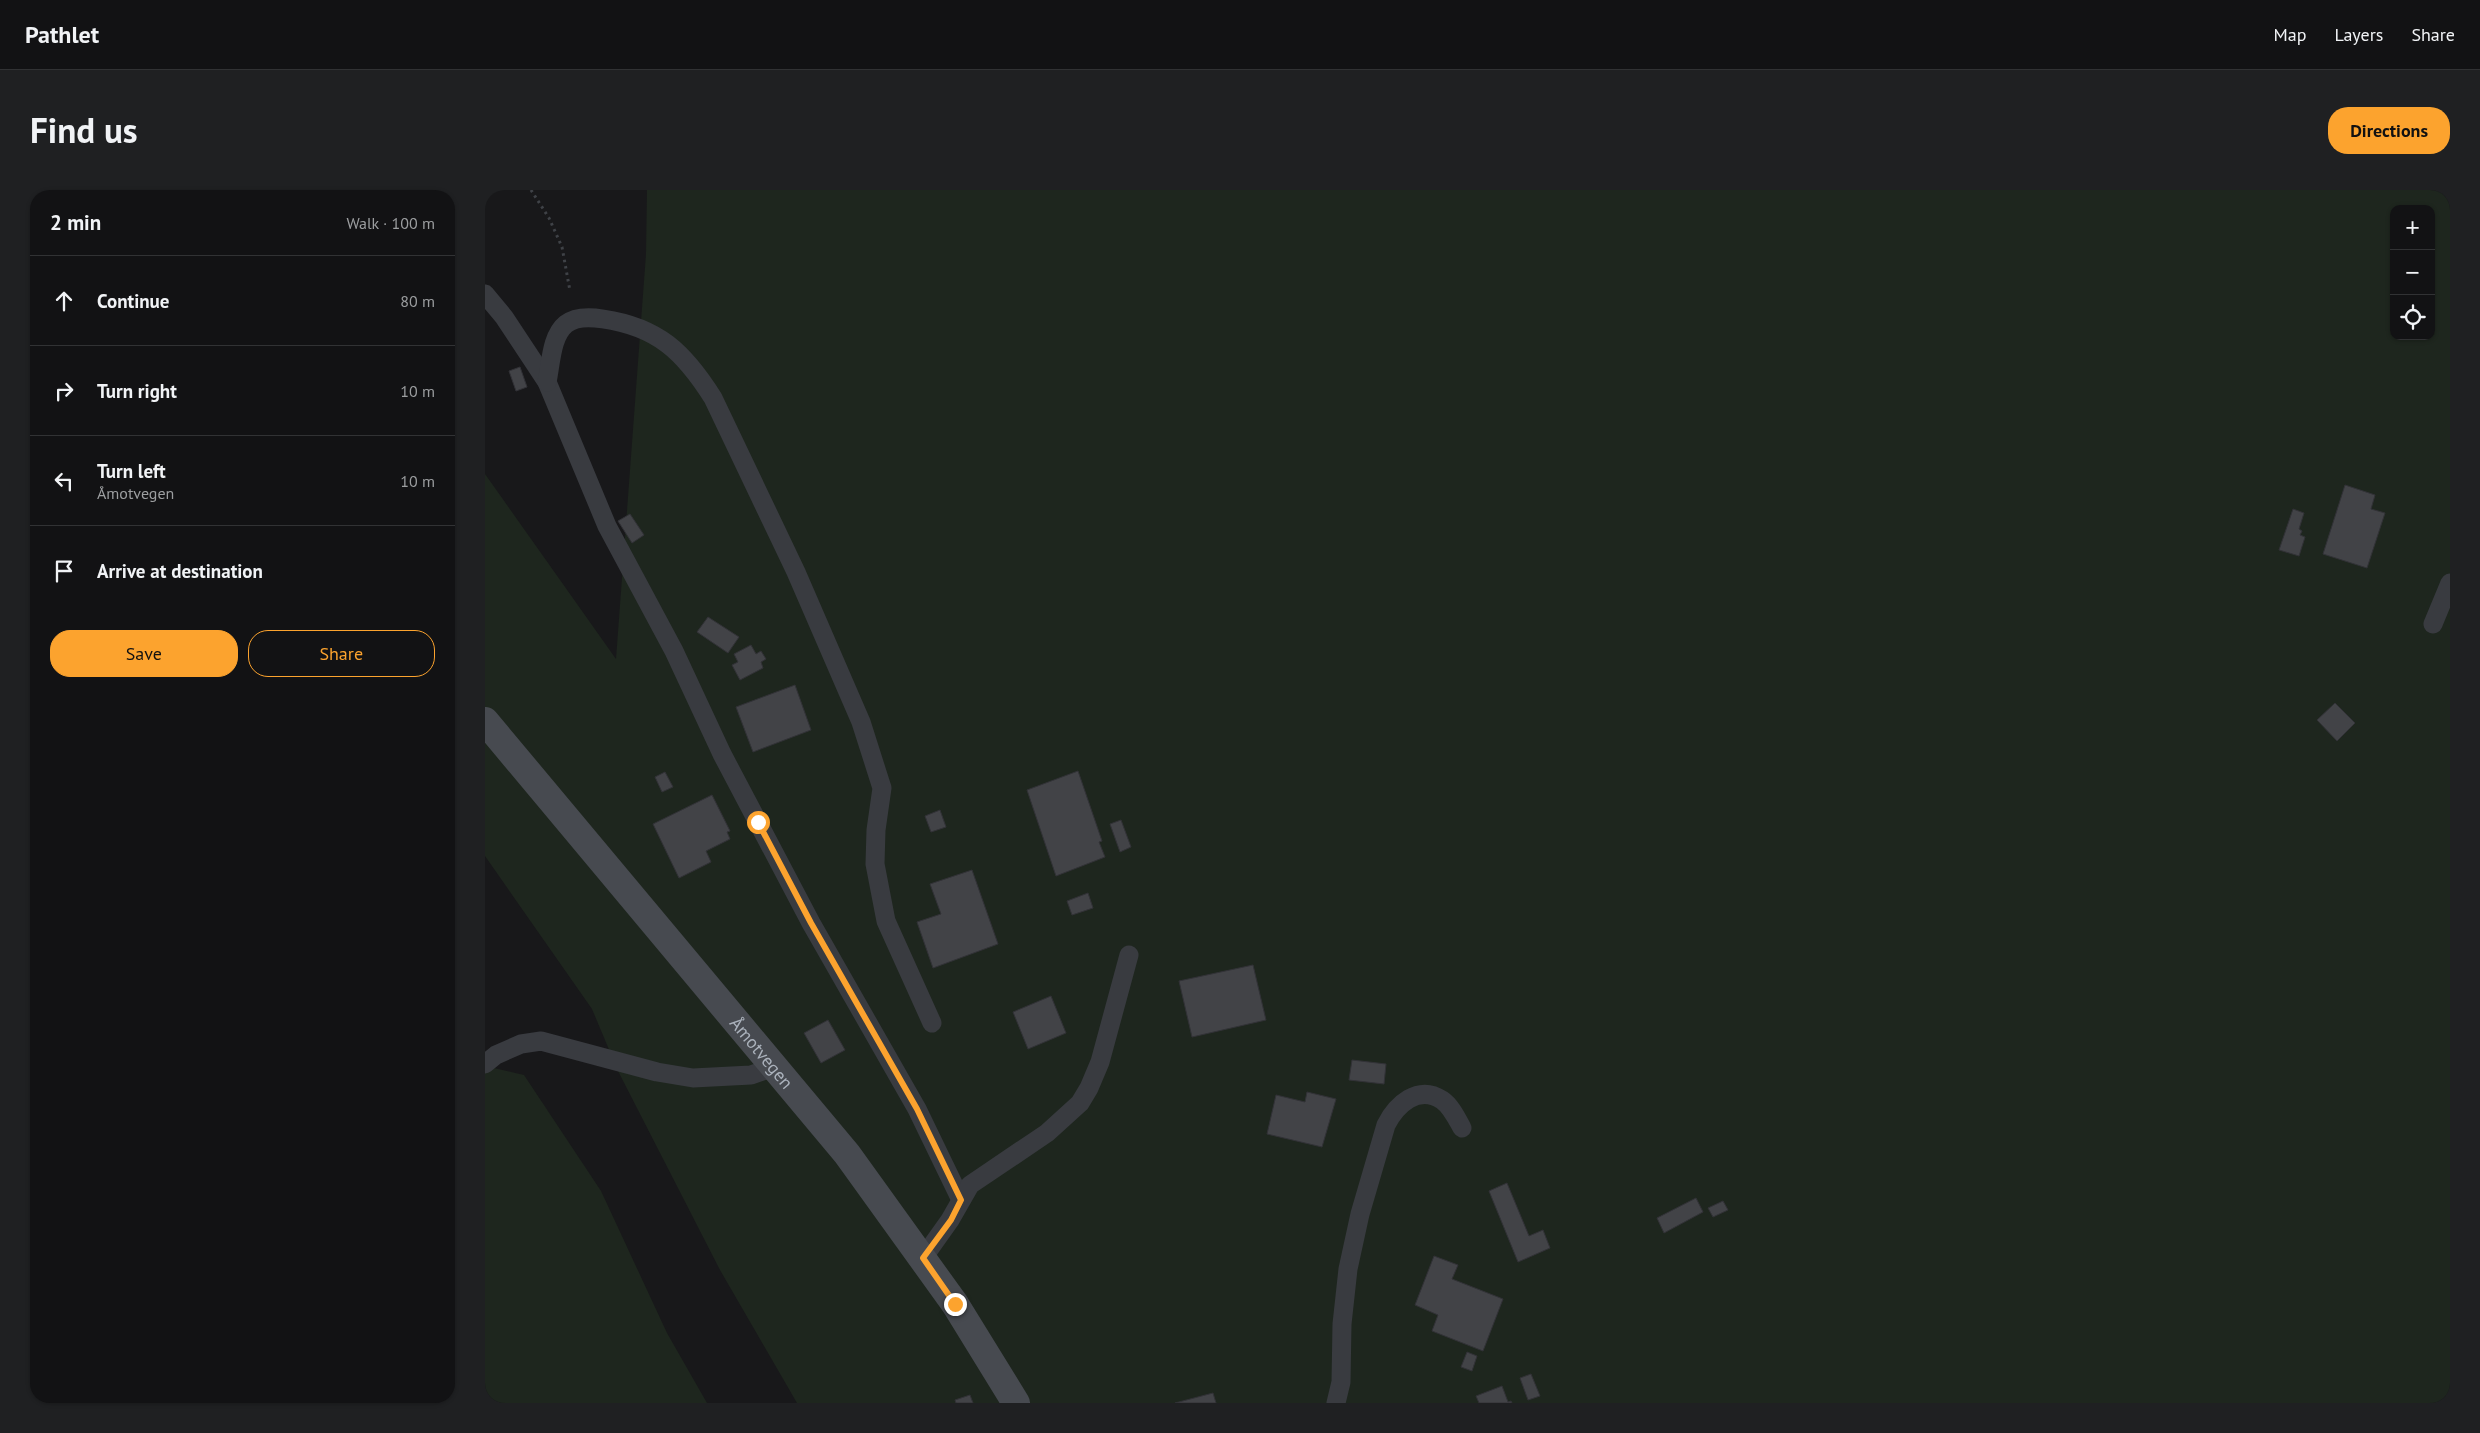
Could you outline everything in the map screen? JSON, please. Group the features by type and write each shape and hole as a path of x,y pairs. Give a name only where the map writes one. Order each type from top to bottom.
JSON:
{"main road":[{"name":"Åmotvegen","path":"485,721 847,1154 955,1304 1016,1403"}],"lane":[{"path":"485,294 504,317 547,382 607,526 674,651 722,754 811,923 917,1109 961,1200"},
{"path":"547,382 557,335 566,324 579,318 612,320 660,337 679,352 697,372 713,398 796,572 861,722 882,788 876,830 875,864 886,921 932,1023"},
{"path":"2433,624 2450,583"},
{"path":"923,1258 951,1220 970,1185 1047,1133 1080,1103 1089,1088 1100,1062 1129,955"},
{"path":"485,1064 496,1055 521,1044 541,1041 657,1072 693,1078 751,1075 774,1067"},
{"path":"1336,1403 1341,1382 1342,1324 1348,1269 1386,1125 1392,1112 1404,1100 1411,1097 1429,1095 1442,1100 1453,1112 1462,1128"}],"path":[{"path":"531,190 549,218 562,247 570,291 579,318"}],"shaded area":[{"path":"647,190 2450,190 2450,1403 797,1403 720,1270 618,1071 592,1009 485,856 485,474 616,659 646,254"},
{"path":"485,1066 524,1075 601,1191 667,1333 707,1403 485,1403"}],"building":[{"path":"520,367 527,387 516,391 509,371"},
{"path":"2345,485 2375,495 2371,509 2385,513 2367,568 2323,554"},
{"path":"2293,509 2304,513 2299,529 2302,531 2300,535 2305,537 2299,556 2279,550"},
{"path":"630,514 644,535 632,543 618,521"},
{"path":"708,617 739,637 728,653 697,632"},
{"path":"751,645 756,654 761,651 766,659 761,662 763,668 740,680 732,665 738,662 734,654"},
{"path":"795,685 811,730 753,752 736,707"},
{"path":"2335,703 2355,723 2337,741 2317,720"},
{"path":"1078,771 1102,841 1099,842 1105,857 1056,876 1027,790"},
{"path":"665,772 673,787 662,792 655,777"},
{"path":"712,795 730,831 727,832 730,839 706,851 711,862 679,878 653,824"},
{"path":"940,810 946,827 931,832 925,816"},
{"path":"1121,820 1131,847 1120,852 1110,824"},
{"path":"972,870 998,944 933,968 917,922 941,914 930,884"},
{"path":"1088,893 1093,908 1072,915 1067,901"},
{"path":"1253,965 1266,1020 1192,1037 1179,981"},
{"path":"1051,996 1066,1033 1028,1049 1013,1012"},
{"path":"828,1020 845,1050 821,1063 804,1033"},
{"path":"1352,1060 1386,1064 1384,1084 1349,1080"},
{"path":"1307,1092 1336,1099 1322,1147 1267,1134 1276,1095 1305,1102"},
{"path":"1507,1183 1529,1236 1543,1230 1550,1248 1518,1262 1489,1191"},
{"path":"1696,1198 1703,1212 1664,1233 1657,1218"},
{"path":"1723,1201 1728,1210 1713,1217 1708,1208"},
{"path":"1434,1256 1458,1265 1452,1279 1503,1299 1483,1351 1432,1331 1438,1315 1415,1305"},
{"path":"1467,1352 1477,1356 1472,1371 1461,1367"},
{"path":"1531,1374 1540,1396 1528,1400 1520,1378"},
{"path":"1502,1386 1508,1402 1511,1401 1512,1403 1479,1403 1476,1396"},
{"path":"1213,1393 1216,1403 1175,1403"},
{"path":"970,1395 973,1403 956,1403 955,1400"}],"route":[{"path":"758,822 811,923 917,1109 961,1200 951,1220 923,1258 955,1304"}]}
